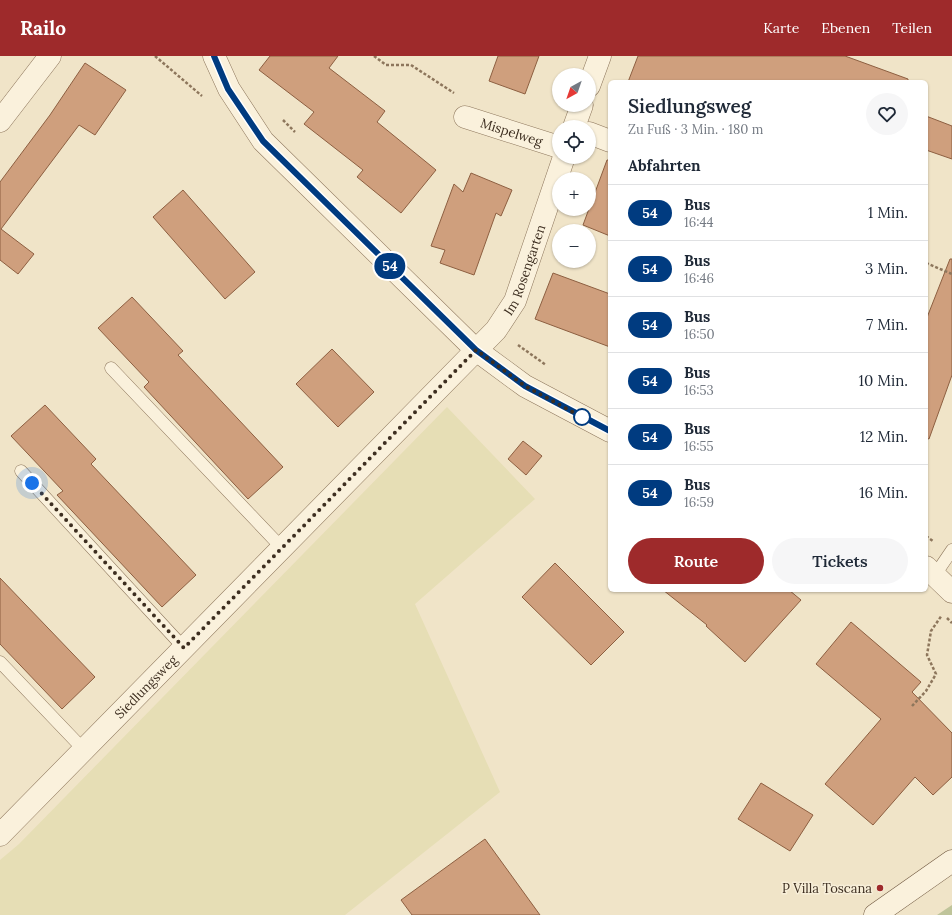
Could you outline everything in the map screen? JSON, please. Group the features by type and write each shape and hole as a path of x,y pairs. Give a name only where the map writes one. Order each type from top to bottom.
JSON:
{"street":[{"path":"0,121 50,56"},
{"path":"214,56 228,89 263,141 476,350 525,386 608,430"},
{"path":"596,68 600,56"},
{"name":"Mispelweg","path":"470,119 552,145"},
{"path":"596,136 608,140"},
{"name":"Im Rosengarten","path":"476,350 496,330 515,301 562,164"},
{"name":"Siedlungsweg","path":"0,835 476,350"},
{"path":"930,571 952,592"},
{"path":"875,915 952,861"}],"lane":[{"path":"111,368 282,548"},
{"path":"21,472 184,648"},
{"path":"930,571 952,550"},
{"path":"0,662 84,750"}],"path":[{"path":"374,56 386,65 411,65 418,68 467,101 470,119"},
{"path":"928,264 952,274"},
{"path":"496,330 549,367"},
{"path":"912,706 926,691 936,674 927,655 931,631 943,614"}],"shaded area":[{"path":"447,407 535,499 415,604 500,792 345,915 0,915 0,860 19,844"}],"green space":[{"path":"952,905 952,915 937,915"}],"building":[{"path":"270,56 338,56 329,68 385,111 377,122 436,170 401,213 357,177 363,170 304,124 314,112 259,70"},
{"path":"498,56 539,56 525,94 489,81"},
{"path":"638,56 845,56 908,79 908,80 629,80"},
{"path":"85,63 126,90 95,135 79,125 1,229 34,254 18,274 0,260 0,182 50,115"},
{"path":"928,117 952,126 952,159 928,151"},
{"path":"607,160 608,160 608,235 596,230 596,224 583,224 586,216 596,216 596,190"},
{"path":"471,173 512,190 501,216 496,213 474,275 440,263 445,250 431,246 454,184 463,192"},
{"path":"183,190 255,272 225,299 153,217"},
{"path":"950,259 952,259 952,375 929,439 928,439 928,315"},
{"path":"553,273 608,293 608,346 535,319"},
{"path":"132,297 183,351 178,355 283,467 248,499 144,387 149,382 98,328"},
{"path":"332,349 374,392 338,427 296,384"},
{"path":"45,405 96,459 91,464 196,575 162,607 57,495 63,491 11,436"},
{"path":"523,441 542,456 526,475 508,459"},
{"path":"555,563 624,632 591,665 522,597"},
{"path":"0,578 95,677 62,709 0,644"},
{"path":"666,592 791,592 801,600 745,662 706,626 707,625"},
{"path":"851,622 921,682 912,692 952,733 952,777 933,795 915,777 873,825 825,784 881,719 816,664"},
{"path":"761,783 813,815 790,851 738,819"},
{"path":"485,839 540,915 412,915 401,900"}],"bus line":[{"name":"54","path":"214,56 228,89 263,141 476,350 525,386 608,430"}],"place":[{"name":"P Villa Toscana","path":"880,888"}],"route":[{"path":"32,483 184,648 476,350 525,386 582,417"}]}
